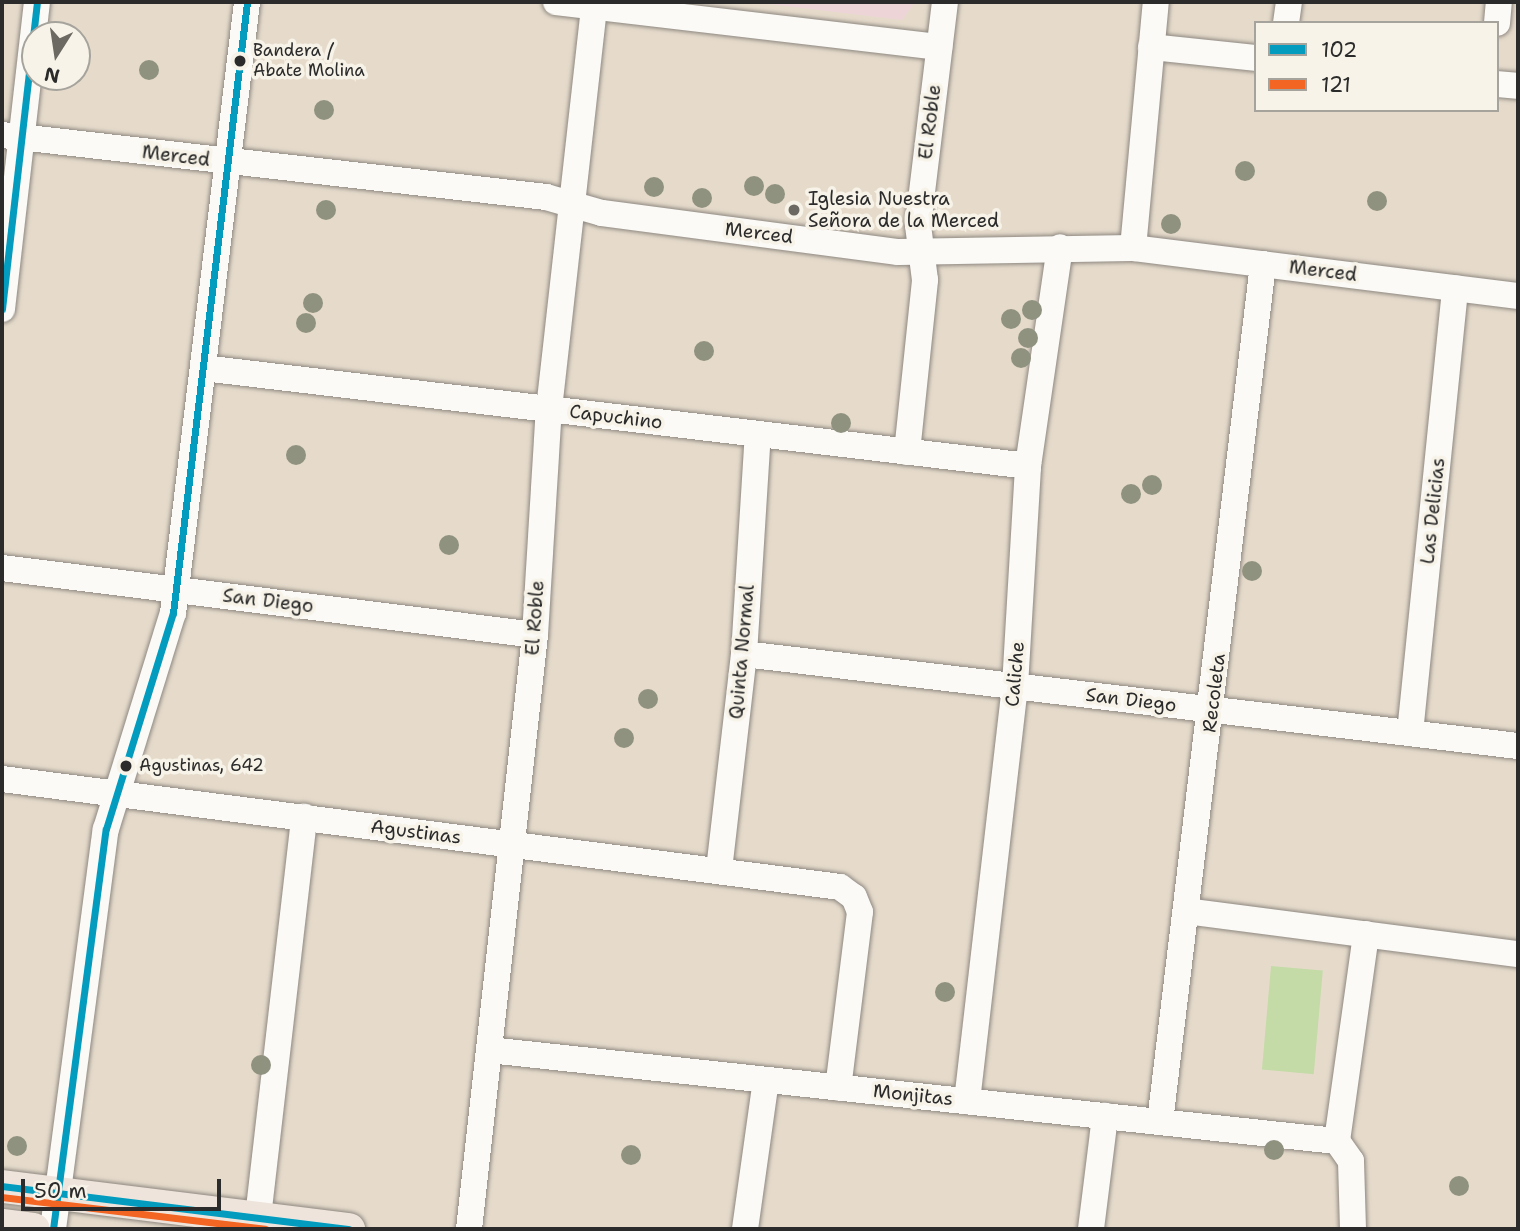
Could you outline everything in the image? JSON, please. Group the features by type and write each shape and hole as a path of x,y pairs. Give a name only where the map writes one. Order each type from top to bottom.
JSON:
{"main road":[{"path":"2,1186 348,1229"},
{"path":"2,1225 33,1229"}],"street":[{"path":"2,309 12,136 37,2"},
{"path":"53,1229 97,878 115,793 162,657 176,590 247,2"},
{"path":"556,2 939,47"},
{"name":"El Roble","path":"908,452 925,280 918,225 945,2"},
{"path":"1133,248 1156,2"},
{"path":"1286,21 1289,2"},
{"path":"1497,21 1499,2"},
{"name":"El Roble","path":"469,1229 535,635 549,409 594,6"},
{"path":"1151,47 1254,58"},
{"path":"1499,84 1518,86"},
{"name":"Merced","path":"12,136 574,204 602,213 923,253 1060,247 1133,248 1518,296"},
{"name":"Caliche","path":"967,1101 1015,686 1028,466 1060,247"},
{"name":"Recoleta","path":"1160,1122 1264,264"},
{"name":"Las Delicias","path":"1410,733 1455,288"},
{"name":"Capuchino","path":"203,368 1028,466"},
{"name":"Quinta Normal","path":"719,870 744,654 758,434"},
{"name":"San Diego","path":"2,568 535,635"},
{"name":"San Diego","path":"744,654 1518,746"},
{"name":"Agustinas","path":"2,779 831,884 848,891 860,912 838,1088"},
{"path":"258,1217 304,817"},
{"path":"1186,911 1518,954"},
{"path":"1353,1229 1351,1161 1337,1141 1366,934"},
{"name":"Monjitas","path":"489,1050 1337,1141"},
{"path":"745,1229 766,1080"},
{"path":"1091,1229 1105,1116"}],"shaded area":[{"path":"752,2 915,2 902,20"}],"green space":[{"path":"1271,966 1323,971 1314,1074 1262,1070"}],"transit line":[{"name":"102","path":"2,309 37,2"},
{"name":"102","path":"53,1229 106,829 173,613 247,2"},
{"name":"102","path":"2,1186 348,1229"},
{"name":"121","path":"2,1197 265,1229"}],"place":[{"name":"Bandera / Abate Molina","path":"240,61"},
{"name":"Iglesia Nuestra Señora de la Merced","path":"794,210"},
{"name":"Agustinas, 642","path":"126,766"}]}
